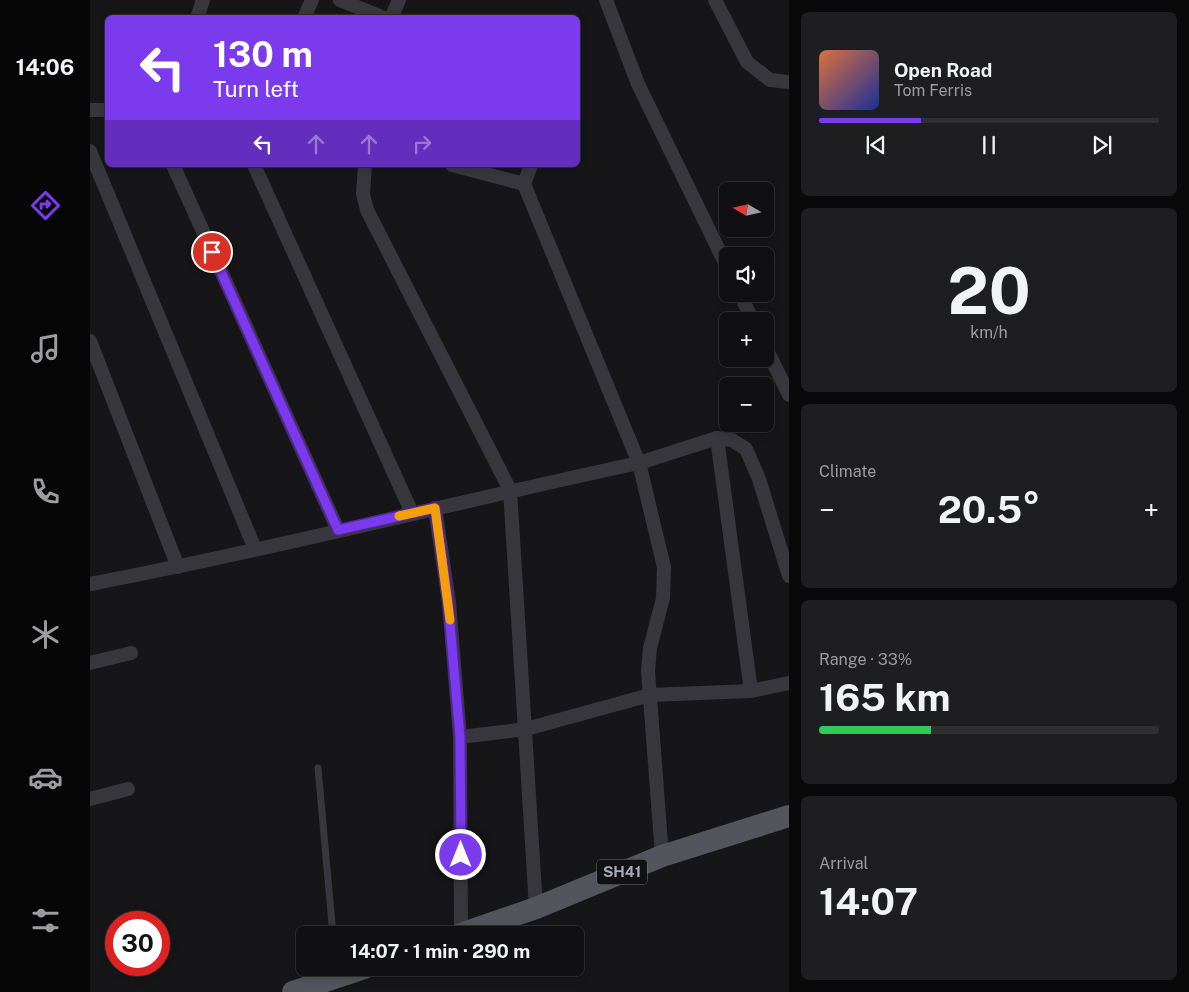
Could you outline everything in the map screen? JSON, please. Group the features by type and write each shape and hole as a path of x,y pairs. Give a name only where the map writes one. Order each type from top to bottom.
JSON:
{"main road":[{"name":"SH41","path":"483,926 536,908 662,856 789,816"},
{"path":"293,992 328,976"}],"street":[{"path":"198,15 203,0"},
{"path":"305,15 312,0"},
{"path":"340,0 377,15"},
{"path":"392,15 399,0"},
{"path":"606,0 638,84 719,250"},
{"path":"715,0 747,62 770,80 789,82"},
{"path":"90,110 105,110"},
{"path":"90,151 255,549"},
{"path":"174,167 338,530"},
{"path":"255,167 412,513"},
{"path":"365,167 363,194 370,217 510,490 536,908"},
{"path":"460,167 524,184"},
{"path":"530,167 524,184 639,463 664,567 662,598 650,648 648,671 662,856"},
{"path":"90,341 178,567"},
{"path":"774,364 789,395"},
{"path":"717,438 751,691"},
{"path":"90,584 178,567 510,490 639,463 717,438 732,440 746,449 759,479 789,576"},
{"path":"435,508 448,602 460,737 459,926"},
{"path":"90,663 131,653"},
{"path":"460,737 526,729 650,695 751,691 789,683"},
{"path":"90,799 128,789"}],"lane":[{"path":"318,768 332,926"}],"slow traffic":[{"path":"399,516 435,508 450,620"}],"route":[{"path":"212,252 338,530 435,508 448,602 460,737 461,855"}]}
